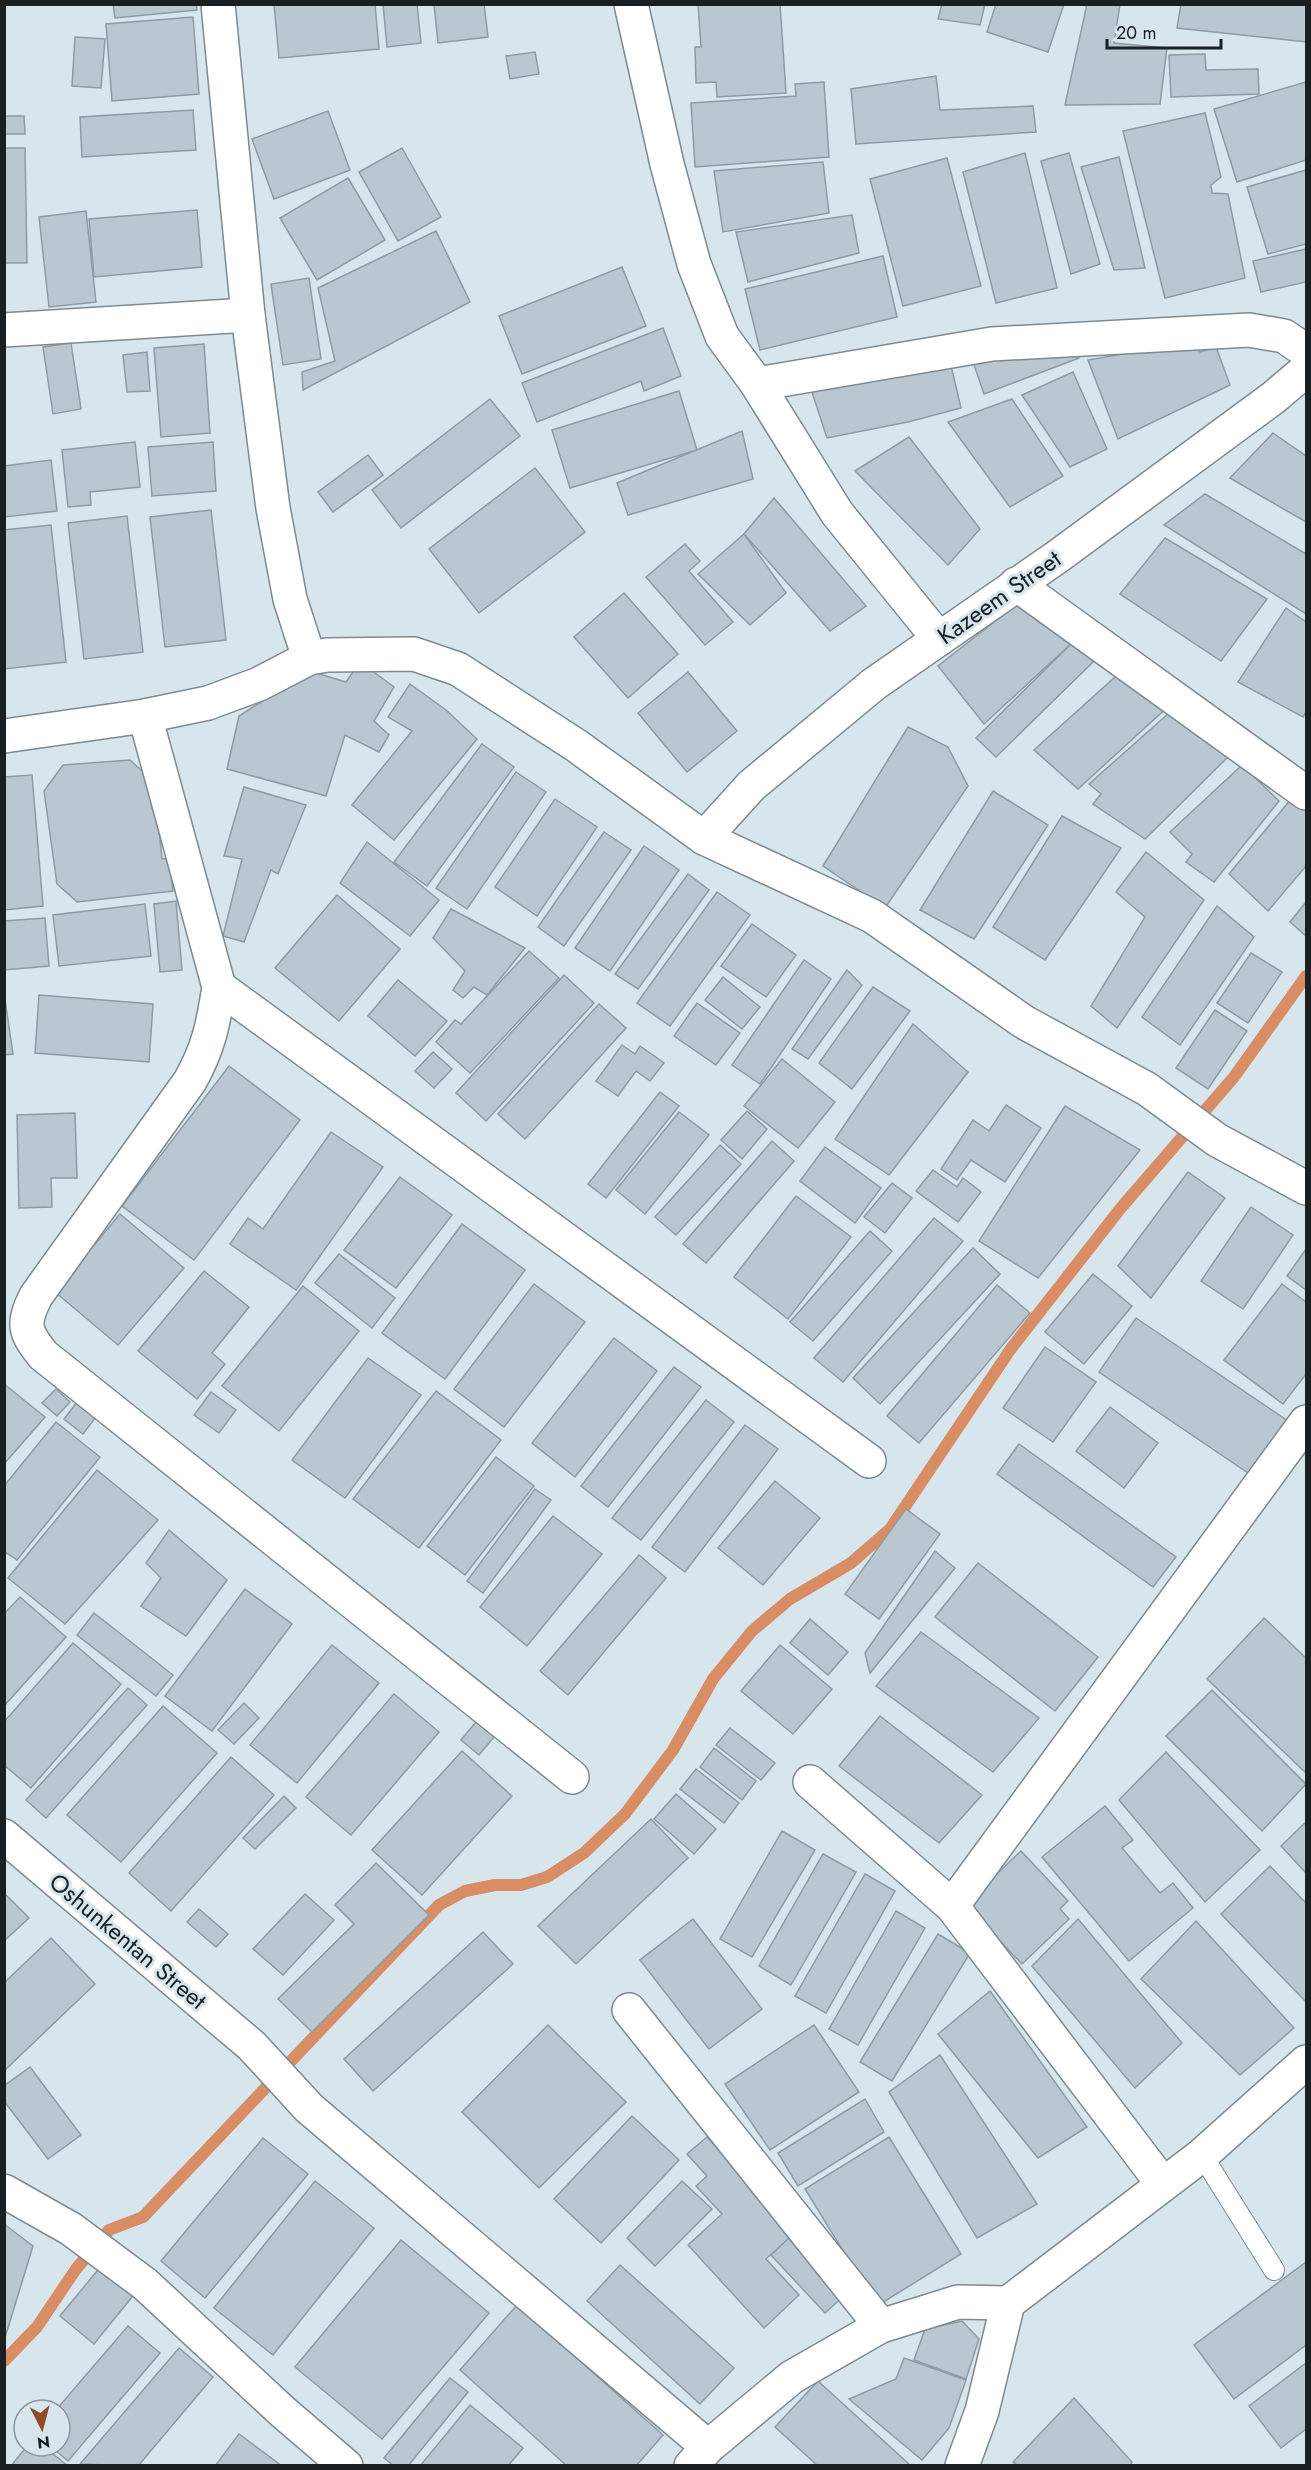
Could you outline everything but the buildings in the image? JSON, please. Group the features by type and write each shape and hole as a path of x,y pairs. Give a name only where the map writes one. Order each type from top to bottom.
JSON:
{"street":[{"path":"218,4 248,315 273,508 290,599 309,658"},
{"path":"631,4 667,164 694,264 722,336 757,384 837,513 939,639"},
{"path":"4,330 248,315"},
{"path":"757,384 992,344 1249,330 1284,336 1306,351"},
{"name":"Kazeem Street","path":"704,838 751,786 874,684 1057,557 1236,426 1306,370"},
{"path":"1016,584 1306,793"},
{"path":"4,736 146,716 218,699 259,684 309,658 327,655 414,654 458,669 577,746 704,838 872,916 1024,1022 1147,1089 1217,1140 1306,1188"},
{"path":"146,716 219,987 205,1054 190,1081 36,1296 26,1315 28,1336 43,1355 572,1777"},
{"path":"219,987 868,1461"},
{"path":"952,1906 1306,1422"},
{"path":"810,1782 952,1906 1162,2183"},
{"name":"Oshunkentan Street","path":"4,1836 252,2046 309,2108 699,2456"},
{"path":"629,2010 881,2326"},
{"path":"962,2466 982,2411 1008,2303 1162,2183 1202,2155 1306,2062"},
{"path":"4,2191 71,2229 145,2283 283,2412 346,2466"},
{"path":"699,2456 792,2377 881,2326 958,2302 1008,2303"}],"lane":[{"path":"1202,2155 1274,2270"}],"waterway":[{"path":"4,2361 37,2327 76,2269 109,2230 143,2217 439,1905 465,1891 495,1885 521,1885 547,1877 584,1853 625,1814 673,1750 713,1679 752,1631 790,1599 851,1563 890,1529 1010,1350 1120,1209 1234,1077 1306,976"}]}
